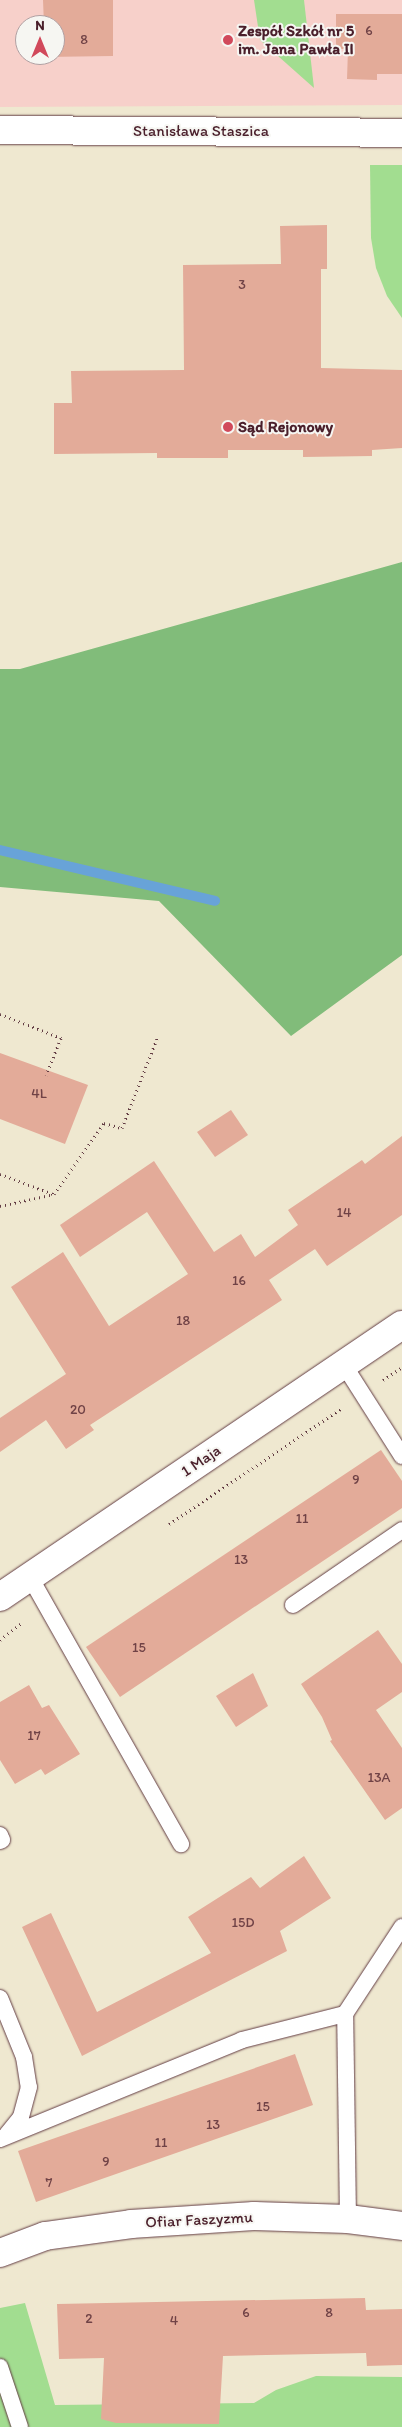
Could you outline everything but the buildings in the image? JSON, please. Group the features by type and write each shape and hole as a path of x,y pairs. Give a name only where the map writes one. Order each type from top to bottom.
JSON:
{"street":[{"name":"Stanisława Staszica","path":"0,130 402,133"},
{"name":"1 Maja","path":"0,1597 402,1325"},
{"name":"Ofiar Faszyzmu","path":"0,2253 45,2236 130,2224 254,2216 348,2219 402,2226"}],"lane":[{"path":"344,1365 402,1456"},
{"path":"293,1605 402,1530"},
{"path":"30,1577 181,1844"},
{"path":"0,1834 2,1840 0,1841"},
{"path":"348,2219 345,2014 402,1927"},
{"path":"0,1998 24,2057 29,2087 21,2117 2,2138"},
{"path":"2,2138 242,2040 345,2014"},
{"path":"0,2367 20,2427"}],"path":[{"path":"0,1014 62,1038 46,1075"},
{"path":"0,1206 54,1194 104,1123 122,1128 158,1036"},
{"path":"0,1174 54,1194"}],"shaded area":[{"name":"Zespół Szkół nr 5 im. Jana Pawła II","path":"0,0 402,0 402,105 0,107"}],"green space":[{"path":"254,0 304,0 314,88 260,40"},
{"path":"370,165 402,165 402,318 387,296 376,268 371,238"},
{"path":"402,562 402,955 291,1036 159,901 0,887 0,669 20,669"},
{"path":"25,2303 55,2405 254,2403 276,2390 316,2376 402,2377 402,2427 0,2427 0,2308"}],"waterway":[{"path":"0,850 215,901"}],"place":[{"name":"Zespół Szkół nr 5 im. Jana Pawła II","path":"228,40"},
{"name":"Sąd Rejonowy","path":"228,427"}]}
